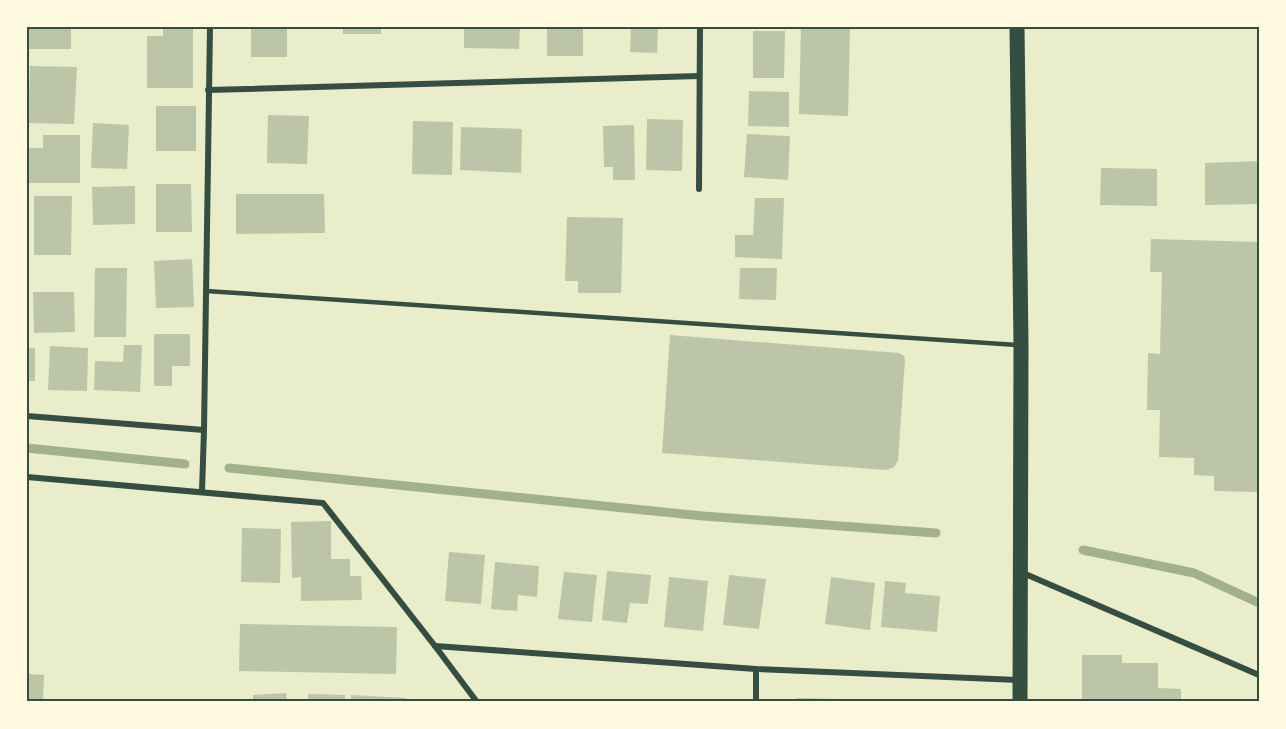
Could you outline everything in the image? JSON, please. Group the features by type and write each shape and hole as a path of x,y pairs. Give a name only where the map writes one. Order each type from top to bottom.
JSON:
{"main road":[{"path":"1017,27 1021,345 1020,702"}],"street":[{"path":"202,491 210,27"},
{"path":"699,189 700,27"},
{"path":"208,90 699,76"},
{"path":"27,416 204,430"},
{"path":"27,477 323,503 477,702"},
{"path":"1020,571 1259,675"},
{"path":"435,646 756,669 1020,680"},
{"path":"756,669 756,702"}],"lane":[{"path":"206,291 1021,345"}],"building":[{"path":"27,27 71,27 71,49 27,49"},
{"path":"163,27 193,27 193,88 147,88 147,36 163,36"},
{"path":"251,27 287,27 287,57 251,57"},
{"path":"343,27 381,27 381,34 343,34"},
{"path":"464,27 520,27 519,49 464,48"},
{"path":"547,27 583,27 583,56 547,56"},
{"path":"631,27 658,27 657,53 630,52"},
{"path":"801,27 850,27 848,116 799,114"},
{"path":"753,31 785,31 784,78 753,78"},
{"path":"30,66 77,67 74,124 28,123"},
{"path":"749,91 789,92 789,127 748,126"},
{"path":"156,106 196,106 196,151 156,151"},
{"path":"268,115 309,116 307,164 267,163"},
{"path":"647,119 683,120 682,171 646,170"},
{"path":"413,121 453,122 452,175 412,174"},
{"path":"93,123 129,125 127,169 91,168"},
{"path":"634,125 635,180 613,180 613,167 604,167 603,126"},
{"path":"461,127 522,129 521,173 460,170"},
{"path":"747,134 790,136 788,180 744,177"},
{"path":"43,135 80,135 80,183 28,183 29,148 43,148"},
{"path":"1259,161 1259,204 1205,205 1205,163"},
{"path":"1101,168 1157,169 1157,206 1100,205"},
{"path":"156,184 191,184 192,232 156,232"},
{"path":"135,186 135,224 93,225 92,187"},
{"path":"236,194 324,194 325,233 236,234"},
{"path":"34,196 72,196 71,255 34,255"},
{"path":"755,198 784,198 782,259 735,257 735,235 753,235"},
{"path":"567,217 623,218 621,293 578,293 578,281 565,281"},
{"path":"1151,239 1259,242 1259,492 1214,491 1214,476 1194,475 1194,458 1159,457 1160,410 1147,410 1148,353 1160,354 1162,272 1150,272"},
{"path":"192,259 194,307 156,308 154,261"},
{"path":"95,268 127,268 126,337 94,337"},
{"path":"740,268 777,268 776,300 739,299"},
{"path":"33,292 74,292 75,332 34,333"},
{"path":"154,334 190,334 190,366 172,366 172,386 154,386"},
{"path":"670,335 899,353 904,356 905,360 898,461 894,467 886,470 662,453"},
{"path":"124,345 142,345 140,392 94,390 95,361 123,362"},
{"path":"50,346 88,348 87,391 48,390"},
{"path":"27,348 35,348 35,381 27,381"},
{"path":"331,521 331,559 350,559 350,576 361,576 362,600 301,601 301,577 292,578 291,522"},
{"path":"242,528 281,529 280,583 241,582"},
{"path":"449,552 485,555 481,604 445,601"},
{"path":"495,562 539,566 537,597 518,595 517,611 491,609"},
{"path":"607,571 651,575 648,604 630,603 627,623 602,620"},
{"path":"564,572 597,575 592,622 558,619"},
{"path":"729,575 766,579 759,629 723,625"},
{"path":"669,577 708,581 703,631 664,627"},
{"path":"831,577 875,583 870,630 825,624"},
{"path":"885,581 906,583 905,593 940,596 937,632 881,627"},
{"path":"240,624 397,627 396,674 239,671"},
{"path":"1082,655 1122,655 1122,663 1158,663 1158,688 1181,689 1181,702 1082,702"},
{"path":"27,674 44,675 43,702 27,702"},
{"path":"286,693 287,702 253,702 253,695"},
{"path":"308,694 345,695 345,702 308,702"},
{"path":"351,695 406,698 406,702 351,702"},
{"path":"797,698 839,699 839,702 797,702"}],"waterway":[{"path":"27,448 185,464"},
{"path":"229,468 703,516 936,533"},
{"path":"1083,550 1194,573 1259,603"}]}
